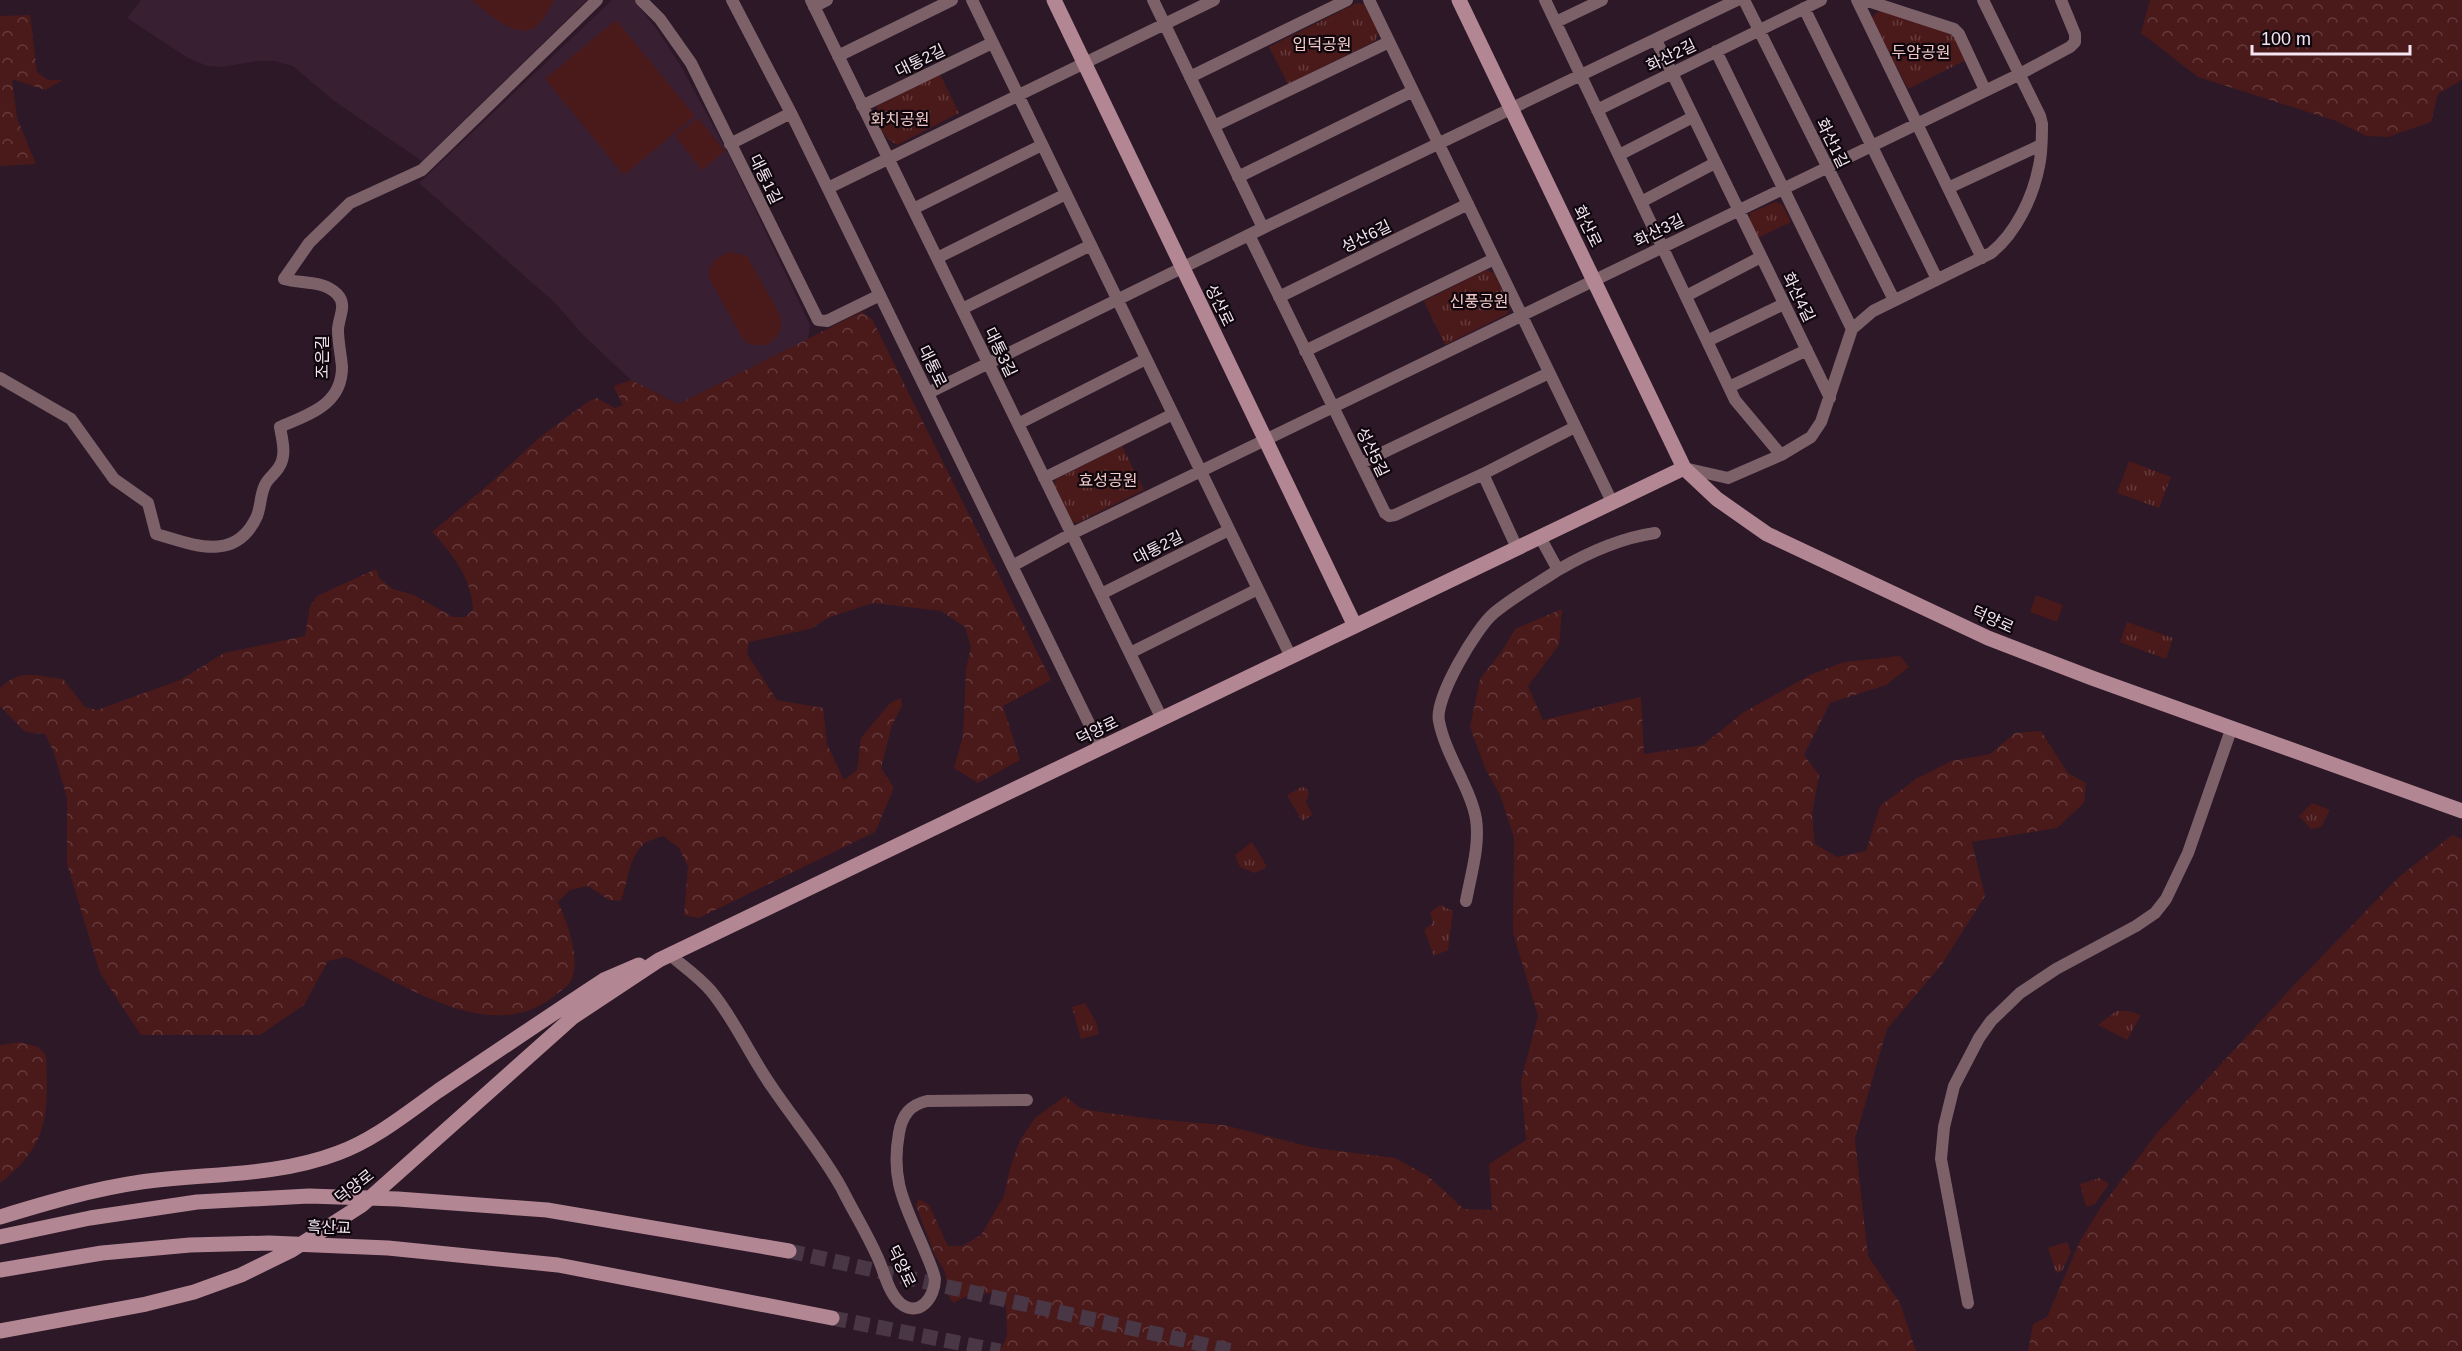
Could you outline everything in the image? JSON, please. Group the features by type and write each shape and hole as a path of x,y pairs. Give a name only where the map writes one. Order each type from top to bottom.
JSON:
{"street":[{"name":"조은길","path":"0,378 71,419 114,479 148,503 156,534 214,548 230,545 239,540 256,518 265,485 281,463 284,451 280,426 324,406 336,392 341,375 338,329 342,312 340,299 330,289 315,283 284,279 309,243 350,203 422,170 597,0"},
{"name":"대통1길","path":"641,0 660,18 683,49 818,320 827,321 880,295"},
{"name":"대통로","path":"732,0 828,188 1101,748"},
{"path":"812,3 827,0"},
{"path":"838,56 952,0"},
{"path":"972,0 1291,657"},
{"name":"성산로","path":"1054,0 1355,626"},
{"path":"1153,0 1263,228"},
{"path":"828,188 887,157 1214,0"},
{"path":"1190,77 1347,0"},
{"path":"1369,0 1612,502"},
{"name":"화산로","path":"1459,0 1684,468"},
{"path":"1545,0 1729,387 1742,410 1782,455"},
{"path":"1556,22 1602,0"},
{"path":"927,393 1737,0"},
{"name":"화산1길","path":"1744,0 1894,300"},
{"path":"1759,30 1821,0"},
{"path":"1857,0 1982,258"},
{"path":"1865,0 1954,29 1959,34 1985,90"},
{"path":"1684,468 1728,478 1782,455 1811,437 1816,431 1830,398 1852,329 1873,311 1982,258 1998,247 2013,228 2039,168 2040,116 1983,0"},
{"name":"화산3길","path":"1522,316 2018,75 2070,47 2075,42 2075,34 2061,0"},
{"name":"대통3길","path":"812,3 1162,719"},
{"path":"1804,8 1937,279"},
{"name":"화산2길","path":"1597,110 1759,30"},
{"path":"1656,40 1738,210"},
{"path":"1214,126 1389,42"},
{"name":"대통2길","path":"862,106 992,43"},
{"path":"1716,51 1782,189"},
{"path":"1238,177 1413,92"},
{"path":"730,144 791,113"},
{"path":"1619,155 1693,117"},
{"path":"913,209 1042,146"},
{"path":"1948,188 2041,146"},
{"path":"1641,202 1715,163"},
{"name":"화산4길","path":"1782,189 1852,329"},
{"path":"937,258 1066,194"},
{"name":"성산6길","path":"1279,297 1468,204"},
{"name":"화산4길","path":"1738,210 1830,398"},
{"name":"성산5길","path":"1249,235 1385,513 1389,516 1395,515 1483,474"},
{"path":"962,309 1091,245"},
{"path":"1686,296 1761,257"},
{"path":"1305,351 1494,259"},
{"path":"1707,341 1784,304"},
{"path":"1012,566 1071,534 1522,316"},
{"path":"1729,387 1807,350"},
{"path":"1018,424 1146,359"},
{"path":"1361,464 1549,373"},
{"path":"1044,478 1173,414"},
{"path":"1517,548 1483,474 1575,427"},
{"name":"덕양로","path":"0,1331 137,1306 194,1292 241,1275 292,1250 362,1205 573,1017 664,957 1684,468 1717,499 1767,534 1988,638 2092,678 2462,811"},
{"name":"대통2길","path":"1101,594 1229,530"},
{"path":"1467,901 1477,836 1475,817 1443,738 1438,719 1440,701 1456,669 1485,622 1494,612 1558,570 1608,545 1632,537 1655,533"},
{"path":"1540,537 1558,570"},
{"path":"1130,653 1258,589"},
{"path":"1968,1303 1941,1159 1944,1127 1954,1086 1979,1038 1991,1022 2020,993 2056,969 2136,926 2155,913 2166,899 2188,853 2232,727"},
{"path":"0,1217 85,1192 141,1182 277,1169 309,1163 340,1153 377,1132 604,980 664,957"},
{"name":"덕양로","path":"664,957 701,981 722,1006 770,1084 840,1185 876,1254 892,1292 902,1304 909,1307 918,1307 927,1303 935,1289 935,1279 897,1182 897,1150 902,1121 906,1113 918,1103 927,1101 1027,1100"},
{"name":"덕양로","path":"0,1237 90,1218 197,1202 309,1196"},
{"name":"흑산교","path":"309,1196 398,1199 548,1210 789,1251"},
{"name":"흑산교","path":"0,1270 146,1248 269,1243 388,1248 558,1265 832,1318"}],"shaded area":[{"path":"141,0 587,0 422,161 334,101 293,66 274,61 258,61 222,67 207,66 188,58 127,18"},
{"path":"612,0 634,0 682,68 729,155 810,325 808,339 678,404 631,380 584,336 554,302 419,183"}],"green space":[{"path":"471,0 555,0 541,22 535,27 519,30 502,23"},
{"path":"2150,0 2462,0 2462,80 2438,94 2431,122 2388,137 2366,136 2336,121 2198,77 2141,33"},
{"name":"입덕공원","path":"1357,3 1368,5 1380,30 1375,41 1288,84 1269,47"},
{"name":"두암공원","path":"1880,10 1948,32 1954,37 1966,60 1908,89 1871,18"},
{"path":"30,15 37,72 48,80 63,80 45,90 12,79 17,118 36,164 0,166 0,16"},
{"path":"616,20 695,116 624,175 545,79"},
{"path":"1342,20 1352,42 1316,60 1305,38"},
{"name":"화치공원","path":"940,74 959,113 897,145 892,142 881,129 877,118 877,106"},
{"path":"698,118 725,151 702,170 675,136"},
{"path":"1775,202 1782,204 1791,222 1758,238 1750,221 1750,213"},
{"path":"730,252 747,256 780,315 779,333 766,345 751,345 743,339 709,278 714,261"},
{"name":"신풍공원","path":"1486,270 1494,273 1510,306 1507,314 1445,345 1424,301"},
{"path":"861,312 872,319 1051,680 1003,706 1020,760 978,783 954,768 963,736 966,669 971,647 965,627 941,611 873,603 830,617 810,629 749,642 747,654 777,700 823,708 827,744 844,780 857,770 861,738 890,703 901,698 902,706 892,725 881,768 894,788 875,832 699,918 684,915 688,867 679,848 663,836 647,842 635,855 621,901 609,900 588,886 570,890 558,902 572,944 573,977 568,985 557,994 532,1009 506,1015 478,1014 451,1007 423,996 346,957 328,961 304,1005 260,1035 141,1035 100,973 67,864 67,798 53,750 45,734 25,732 0,706 0,688 23,675 63,679 85,707 97,710 180,680 224,653 305,636 310,606 317,596 376,569 380,579 393,589 414,595 453,617 466,617 473,609 469,587 453,557 432,532 495,479 540,437 589,401 597,398 615,408 622,405 614,386 631,380 678,404"},
{"name":"효성공원","path":"1122,446 1144,490 1077,523 1069,521 1053,487 1056,479"},
{"path":"2129,461 2171,477 2159,508 2117,493"},
{"path":"2036,595 2063,605 2057,622 2030,612"},
{"path":"1562,609 1559,645 1528,686 1543,720 1641,697 1644,754 1703,745 1744,712 1810,675 1844,662 1900,656 1909,667 1886,685 1830,703 1804,755 1819,775 1812,814 1815,844 1837,857 1866,851 1880,806 1916,779 1951,761 1990,754 2015,733 2041,731 2068,773 2086,783 2084,803 2057,828 1972,842 1985,896 1942,964 1887,1029 1855,1139 1868,1256 1900,1303 1916,1351 1000,1351 1007,1335 1006,1306 990,1293 967,1296 953,1303 948,1295 945,1272 935,1255 916,1206 919,1199 929,1205 948,1246 962,1246 981,1235 1004,1196 1010,1168 1020,1140 1035,1118 1065,1096 1080,1108 1101,1112 1224,1125 1315,1148 1395,1158 1428,1176 1464,1209 1492,1210 1489,1164 1526,1140 1521,1081 1538,1016 1513,933 1514,838 1500,795 1485,768 1470,727 1480,679 1502,651 1515,629"},
{"path":"2127,622 2173,638 2166,659 2120,642"},
{"path":"1302,787 1306,788 1309,794 1306,801 1312,815 1302,821 1287,795"},
{"path":"2312,803 2330,810 2321,827 2311,829 2299,816"},
{"path":"2452,835 2462,839 2462,1351 2028,1351 2033,1324 2047,1317 2080,1241 2101,1207 2157,1133 2295,984 2399,877"},
{"path":"1252,842 1266,865 1266,868 1254,873 1240,867 1235,855"},
{"path":"1440,905 1453,911 1448,950 1434,956 1424,930 1433,923 1430,912"},
{"path":"1085,1003 1096,1022 1099,1034 1081,1039 1072,1007"},
{"path":"2116,1011 2128,1011 2141,1015 2127,1040 2098,1025"},
{"path":"20,1042 38,1047 46,1055 46,1111 37,1141 29,1155 0,1183 0,1045"},
{"path":"2100,1178 2109,1184 2095,1204 2086,1207 2080,1184"},
{"path":"2067,1242 2071,1252 2062,1271 2056,1273 2048,1248"}],"tunnel":[{"path":"789,1251 1232,1351"},
{"path":"832,1318 1000,1351"}]}
